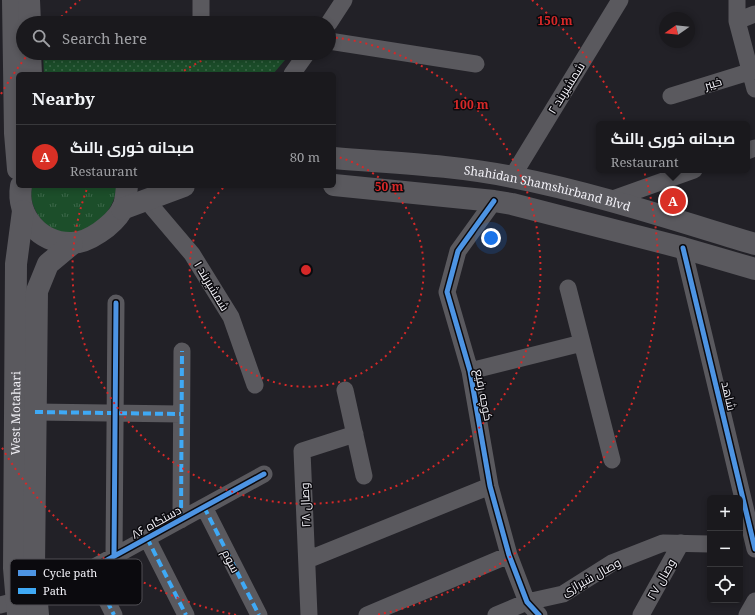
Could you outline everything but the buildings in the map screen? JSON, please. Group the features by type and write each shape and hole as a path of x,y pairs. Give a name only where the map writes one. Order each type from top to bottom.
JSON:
{"main road":[{"path":"13,0 16,146"},
{"path":"30,0 30,16"},
{"path":"30,60 31,72"},
{"name":"Shahidan Shamshirband Blvd","path":"336,158 450,168 512,177 610,200 755,244"},
{"name":"Shahidan Shamshirband Blvd","path":"336,185 512,204 684,248 755,269"},
{"path":"21,196 34,228 51,240 72,244 92,238 114,221 122,209 126,198 126,188"},
{"path":"122,209 179,188"},
{"name":"West Motahari","path":"21,196 8,265 25,412"},
{"name":"West Motahari","path":"15,559 25,412 37,291 48,264 72,244"}],"street":[{"path":"201,0 202,16"},
{"path":"334,16 344,0"},
{"name":"شمشیربند ۲","path":"512,177 622,0"},
{"path":"737,0 737,21 752,71 755,89"},
{"path":"737,21 755,14"},
{"path":"336,42 476,64"},
{"path":"293,72 302,60"},
{"name":"خیبر","path":"671,96 752,71"},
{"path":"610,200 686,173"},
{"name":"شمشیربند ۱","path":"147,201 192,254 231,317 254,385"},
{"name":"کوچه رفیع","path":"494,201 458,251 447,292 470,371 490,486 509,555 527,602"},
{"name":"شاهد","path":"684,248 755,549"},
{"path":"568,288 612,460"},
{"path":"114,556 116,303"},
{"path":"470,371 582,343"},
{"path":"182,351 182,520"},
{"path":"345,390 364,476"},
{"path":"25,412 181,414"},
{"name":"وصال ۲۸","path":"309,615 302,451 355,434"},
{"name":"دستگاه ۸۶","path":"109,559 264,474"},
{"path":"307,560 490,486"},
{"name":"سوم","path":"204,507 259,615"},
{"path":"147,538 186,615"},
{"name":"وصال شیرازی","path":"496,615 527,602 562,594 612,564 663,543 707,544"},
{"name":"وصال ۲۷","path":"641,615 681,543"},
{"path":"743,551 755,553"},
{"path":"367,615 509,555"},
{"path":"527,602 539,615"},
{"path":"747,615 755,602"},
{"path":"109,605 114,615"}],"green space":[{"path":"43,60 285,60 275,72 44,72"},
{"path":"32,188 116,188 112,203 102,217 87,228 70,233 53,229 40,218 32,203"}],"marked path":[{"path":"181,520 182,351"},
{"path":"35,412 181,414"},
{"path":"204,507 259,615"},
{"path":"147,538 186,615"},
{"path":"109,605 114,615"}],"cycle path":[{"path":"494,201 458,251 447,292 470,371 490,486 509,555 527,602 539,615"},
{"path":"683,248 755,549"},
{"path":"114,556 116,303"},
{"path":"109,559 264,474"}],"place":[{"name":"صبحانه خوری بالنگ","path":"673,201"}]}
